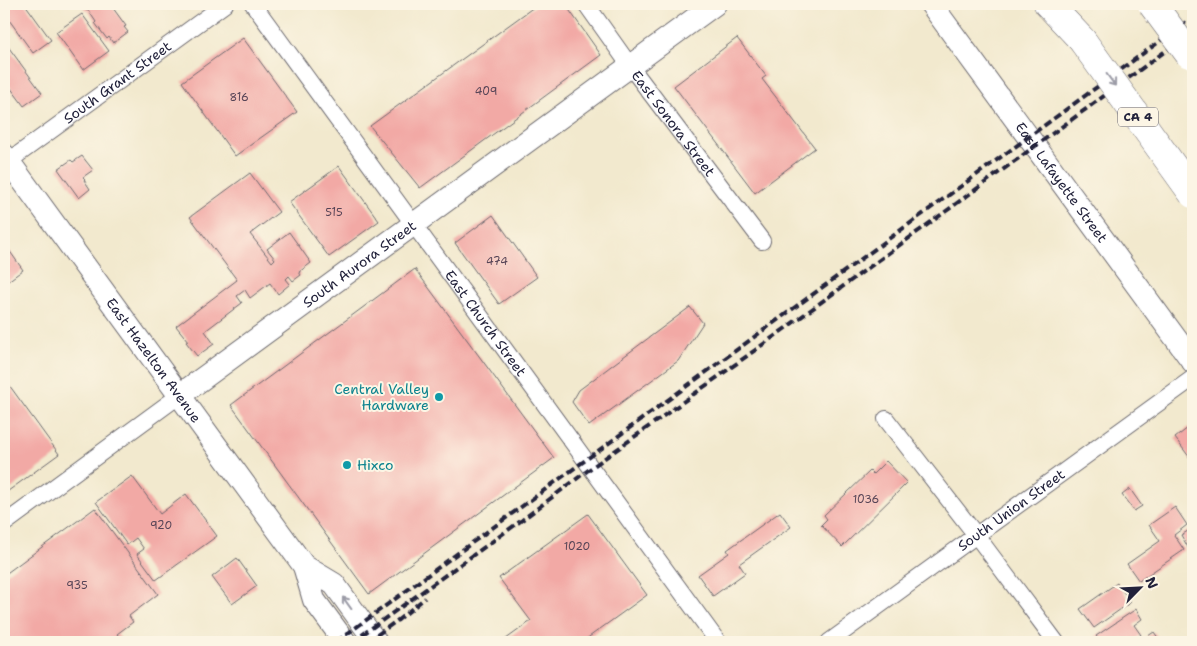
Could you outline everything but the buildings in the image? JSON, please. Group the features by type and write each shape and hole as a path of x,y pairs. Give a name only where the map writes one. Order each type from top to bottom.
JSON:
{"highway":[{"path":"1048,4 1082,40"},
{"name":"CA 4","path":"1056,4 1193,194"},
{"path":"1152,4 1191,57"},
{"path":"1160,4 1191,57"}],"street":[{"name":"South Grant Street","path":"6,158 224,4"},
{"name":"East Church Street","path":"252,4 718,642"},
{"name":"East Sonora Street","path":"586,4 630,66 762,241"},
{"name":"South Aurora Street","path":"4,524 715,4"},
{"name":"East Lafayette Street","path":"931,4 1193,362"},
{"name":"East Hazelton Avenue","path":"6,158 304,566 314,600 345,642"},
{"name":"South Union Street","path":"829,642 1193,378"},
{"path":"886,419 1056,642"},
{"name":"East Hazelton Avenue","path":"304,566 334,584 376,642"}],"railway":[{"path":"336,642 1193,17"},
{"path":"352,642 1193,31"},
{"path":"367,642 425,598"}],"place":[{"name":"Central Valley Hardware","path":"439,397"},
{"name":"Hixco","path":"347,465"}]}
